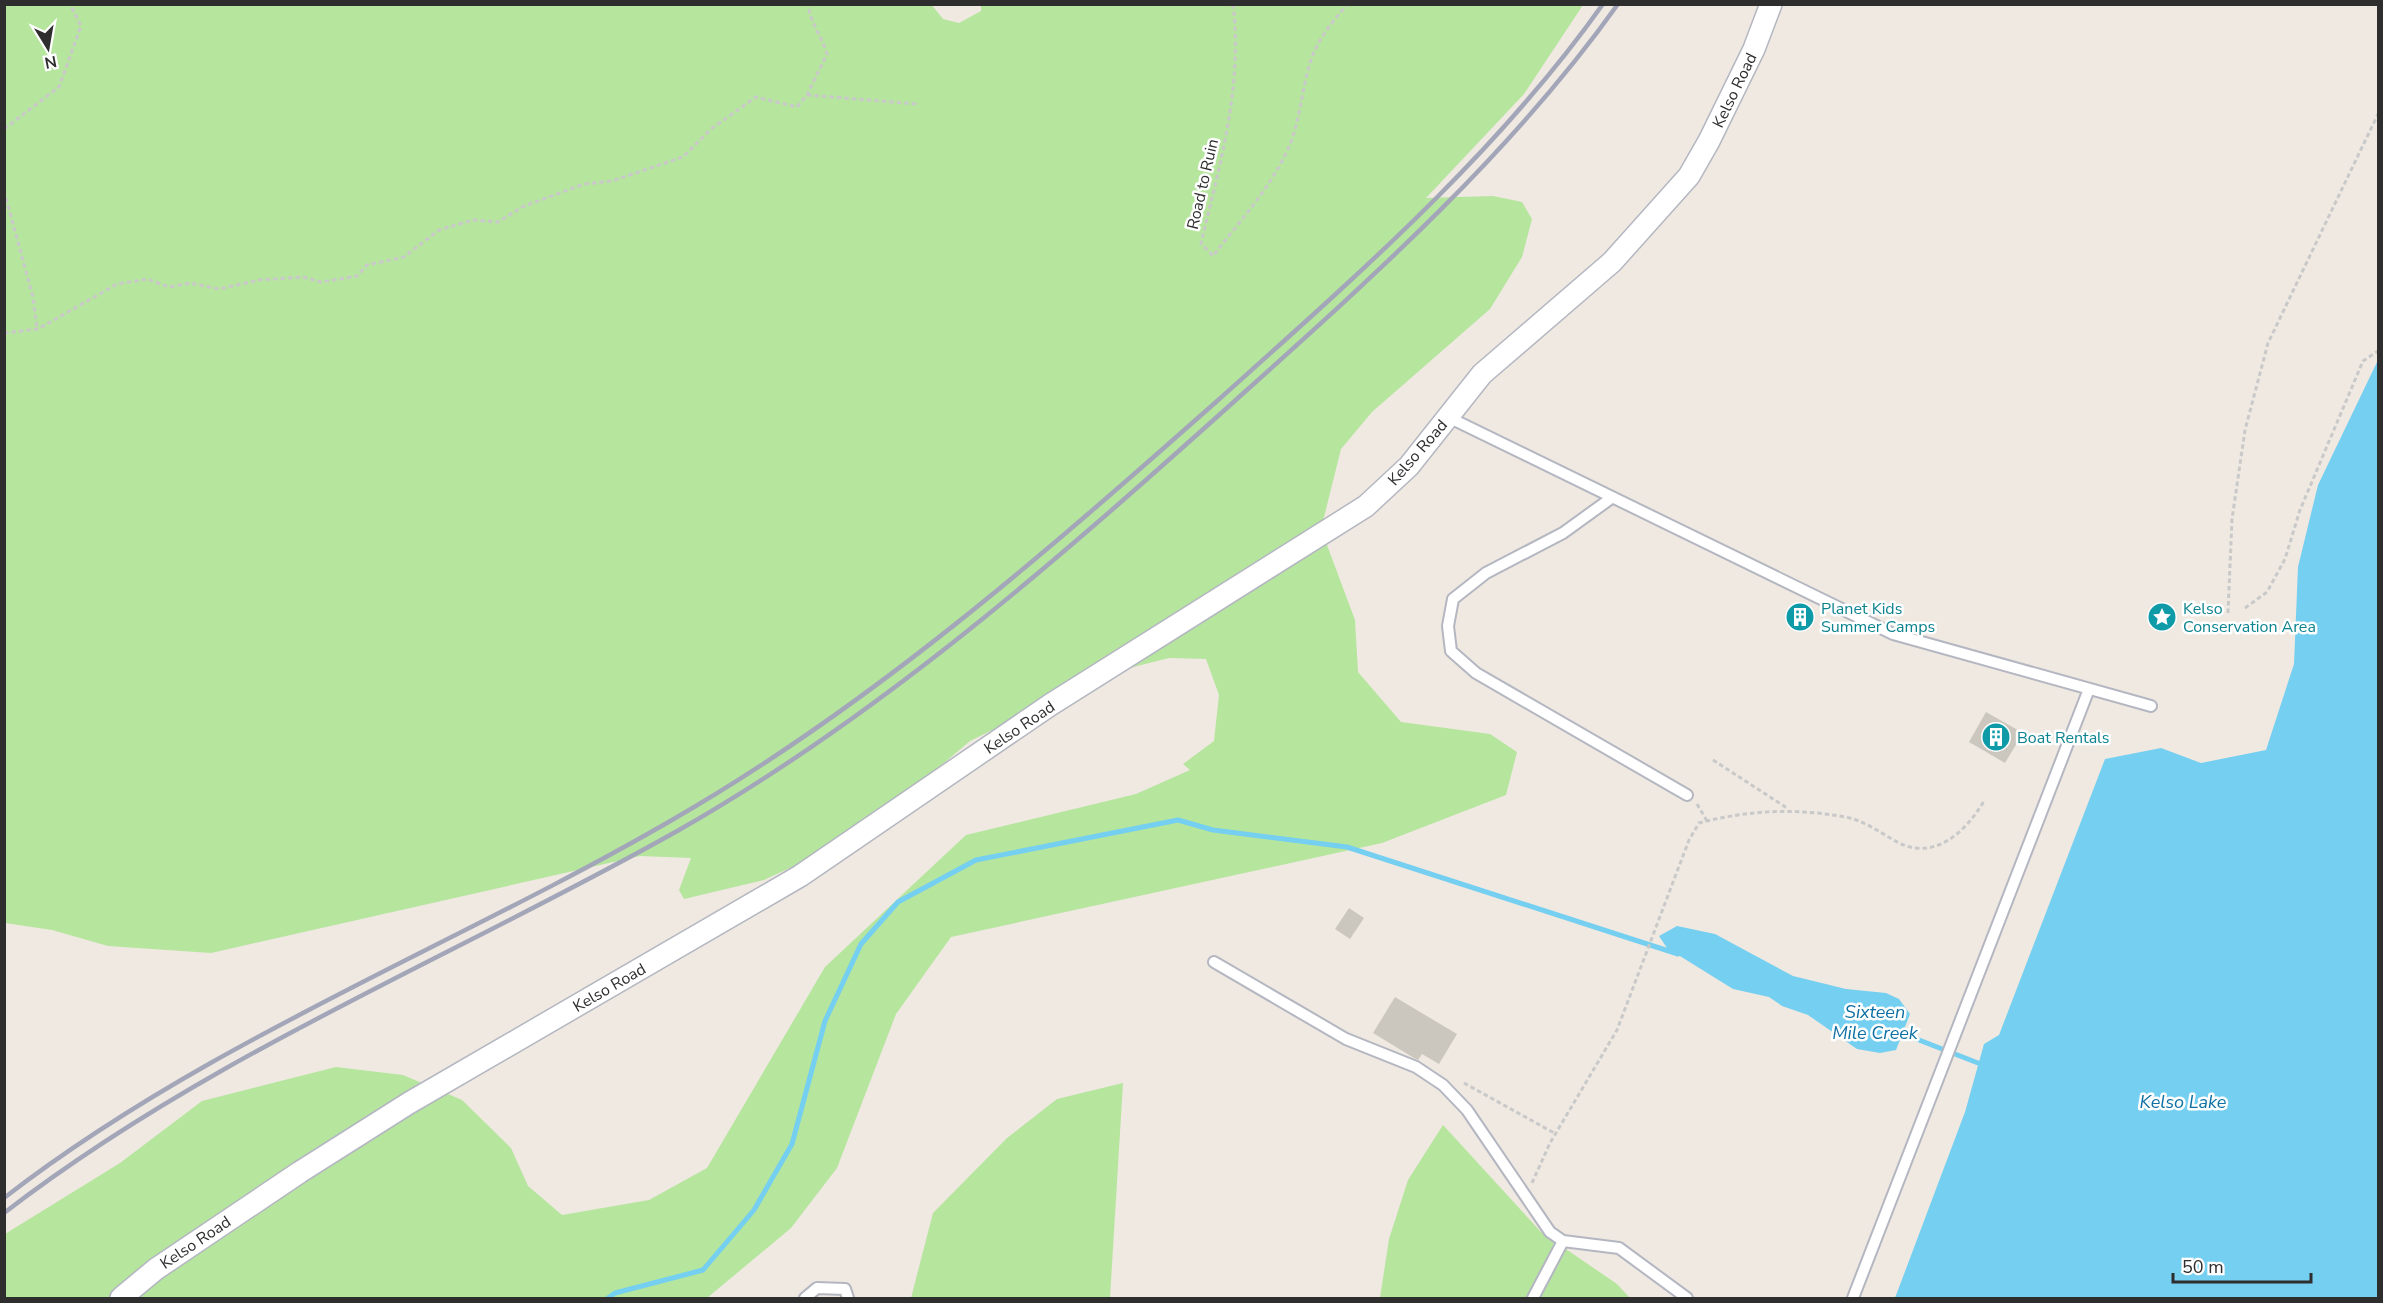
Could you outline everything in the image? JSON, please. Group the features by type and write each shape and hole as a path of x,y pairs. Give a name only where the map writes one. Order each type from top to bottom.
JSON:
{"street":[{"name":"Kelso Road","path":"121,1299 156,1269 300,1172 409,1103 800,876 1050,705 1366,506 1409,466 1482,374 1612,262 1689,176 1709,141 1754,49 1771,4"}],"lane":[{"path":"1448,417 1610,499 1893,634 2151,706"},
{"path":"1610,499 1563,533 1486,573 1453,599 1448,626 1451,651 1476,673 1687,795"},
{"path":"1853,1299 2089,689"},
{"path":"1214,962 1346,1039 1416,1067 1443,1085 1467,1110 1550,1232 1563,1241 1619,1248 1687,1299"},
{"path":"1533,1299 1563,1241"},
{"path":"805,1299 817,1288 845,1289 848,1299"}],"path":[{"path":"4,129 59,87 81,26 70,4"},
{"path":"4,333 38,329 117,284 147,279 169,287 190,283 219,289 259,280 303,276 321,282 357,276 367,265 404,257 439,230 473,220 498,222 522,207 584,184 612,181 683,157 711,129 756,97 797,107 807,95 826,54 821,35 809,15 808,4"},
{"name":"Road to Ruin","path":"1233,4 1236,46 1229,123 1201,243 1213,256 1272,180 1290,143 1302,106 1312,57 1333,20 1348,4"},
{"path":"807,95 917,104"},
{"path":"2228,613 2232,519 2245,430 2268,343 2379,114"},
{"path":"4,191 33,297 38,329"},
{"path":"2246,608 2266,592 2284,559 2300,510 2363,361 2379,351"},
{"path":"1713,760 1788,809"},
{"path":"1687,795 1701,807 1707,821"},
{"path":"1526,1197 1556,1134 1617,1030 1689,840 1699,823 1788,809 1848,818 1902,844 1923,849 1953,839 1974,819 1984,801"},
{"path":"1464,1083 1556,1134"}],"green space":[{"path":"931,4 943,19 959,23 981,11 981,4 1583,5 1524,94 1426,198 1493,196 1522,202 1532,219 1522,257 1490,309 1372,412 1341,449 1321,529 1355,620 1358,672 1401,722 1490,734 1517,752 1506,795 1382,843 951,937 896,1014 837,1168 791,1228 707,1298 5,1298 5,1234 120,1163 202,1101 336,1067 403,1075 462,1100 511,1148 528,1186 562,1215 649,1200 707,1168 825,967 966,835 1136,794 1190,770 1183,764 1214,741 1219,695 1206,659 1169,658 1106,674 970,741 858,836 764,880 684,899 679,890 691,858 640,856 211,953 108,946 52,930 5,923 5,5"},
{"path":"1123,1083 1110,1298 911,1298 933,1213 1007,1138 1057,1099"},
{"path":"1443,1125 1541,1232 1617,1284 1630,1298 1380,1298 1389,1239 1408,1180"}],"water":[{"name":"Kelso Lake","path":"2378,360 2378,1298 1895,1298 1965,1112 1984,1044 1999,1035 2105,759 2161,748 2201,763 2266,750 2294,664 2298,567 2318,485"},
{"name":"Sixteen Mile Creek","path":"1677,926 1715,934 1793,976 1846,989 1886,993 1899,999 1910,1014 1896,1050 1880,1053 1857,1049 1808,1015 1782,1006 1769,997 1733,989 1667,948 1659,936"}],"building":[{"name":"Planet Kids Summer Camps","path":"1795,605 1812,613 1805,628 1788,620"},
{"name":"Boat Rentals","path":"1986,712 2023,733 2005,763 1969,742"},
{"path":"1349,908 1364,918 1350,939 1335,929"},
{"path":"1395,997 1457,1034 1439,1064 1422,1054 1418,1060 1373,1033"}],"waterway":[{"path":"608,1298 615,1293 703,1270 754,1210 792,1144 825,1021 861,944 898,902 976,860 1178,820 1213,830 1347,847 1678,954"},
{"path":"1896,1031 1978,1063"}],"railway":[{"path":"4,1198 81,1142 162,1091 246,1043 589,866 672,820 817,728 887,677 1021,571 1087,515 1370,262 1421,214 1517,113 1603,4"},
{"path":"4,1213 83,1156 165,1104 249,1055 679,830 826,737 896,686 1032,579 1163,465 1384,265 1483,166 1531,114 1618,4"}],"place":[{"name":"Planet Kids Summer Camps","path":"1800,617"},
{"name":"Kelso Conservation Area","path":"2162,617"},
{"name":"Boat Rentals","path":"1996,737"}]}
